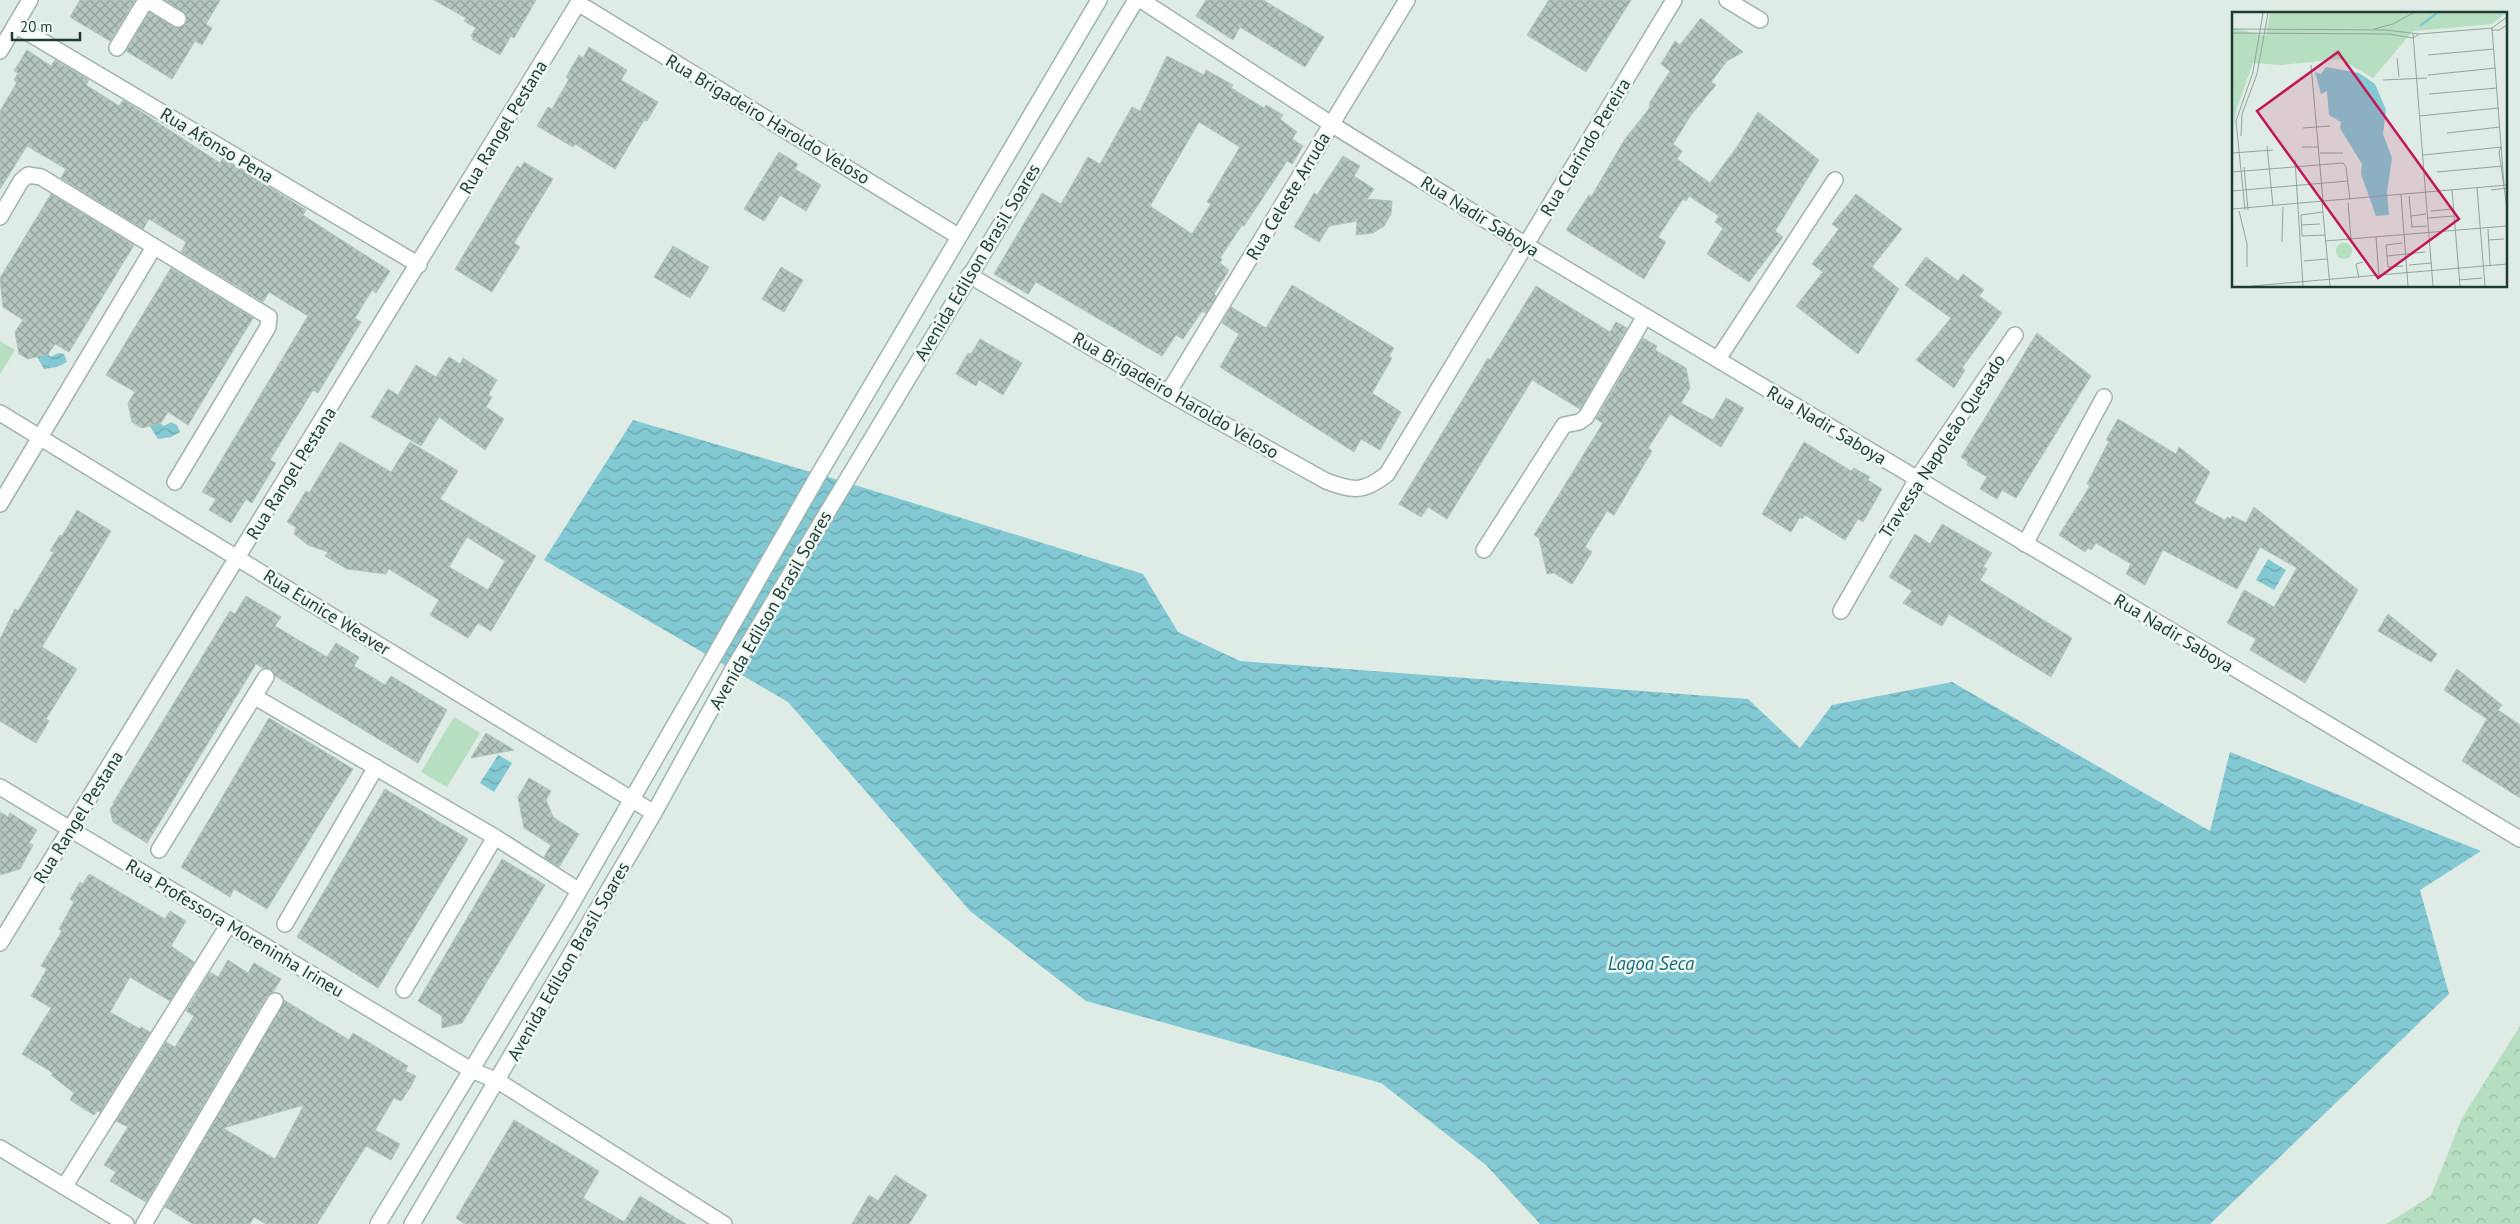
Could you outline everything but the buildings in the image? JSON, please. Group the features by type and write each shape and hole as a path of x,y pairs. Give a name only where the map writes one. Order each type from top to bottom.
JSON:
{"street":[{"path":"1,49 30,0"},
{"path":"117,48 146,0 178,19"},
{"name":"Avenida Edilson Brasil Soares","path":"378,1224 566,912 958,236 1099,0"},
{"name":"Avenida Edilson Brasil Soares","path":"412,1224 498,1081 654,813 733,669 1136,0"},
{"name":"Rua Nadir Saboya","path":"1141,0 1331,124 1526,245 2520,839"},
{"name":"Rua Celeste Arruda","path":"1168,392 1407,0"},
{"name":"Rua Clarindo Pereira","path":"1387,474 1674,0"},
{"path":"1727,0 1760,20"},
{"name":"Rua Brigadeiro Haroldo Veloso","path":"579,2 958,236"},
{"name":"Rua Rangel Pestana","path":"0,944 579,2"},
{"name":"Rua Afonso Pena","path":"15,25 419,265"},
{"path":"0,217 22,181 32,174 41,177 269,317 268,327 175,482"},
{"path":"1718,359 1836,180"},
{"path":"0,504 154,247"},
{"name":"Rua Brigadeiro Haroldo Veloso","path":"969,275 1168,392 1326,480 1344,488 1362,489 1387,474"},
{"path":"1484,550 1564,425 1579,422 1586,416 1645,316"},
{"name":"Travessa Napoleão Quesado","path":"1841,611 1917,479 2015,335"},
{"path":"2025,544 2104,397"},
{"name":"Rua Eunice Weaver","path":"0,413 654,813"},
{"path":"159,850 266,677"},
{"path":"255,696 495,837 578,890"},
{"path":"285,924 376,767"},
{"name":"Rua Professora Moreninha Irineu","path":"0,787 471,1070 498,1081 724,1224"},
{"path":"404,990 495,837"},
{"path":"566,912 588,925"},
{"path":"64,1187 229,924"},
{"path":"144,1224 275,1001"},
{"path":"0,1148 126,1224"}],"green space":[{"path":"0,341 15,350 0,374"},
{"path":"454,717 480,733 447,787 421,772"},
{"path":"2520,1026 2520,1224 2386,1224 2431,1196 2462,1118"}],"water":[{"path":"44,351 51,357 58,353 64,354 67,362 57,367 44,369 36,355"},
{"name":"Lagoa Seca","path":"633,420 845,482 1143,574 1178,632 1240,661 1748,699 1800,748 1832,705 1952,682 2210,831 2230,752 2481,851 2420,890 2449,994 2210,1224 1540,1224 1486,1165 1381,1083 1086,1001 970,911 788,702 544,560"},
{"path":"157,421 164,426 171,422 177,425 180,432 171,437 158,439 149,425"},
{"path":"2268,559 2286,570 2274,590 2256,580"},
{"path":"498,755 512,763 494,792 480,783"}]}
